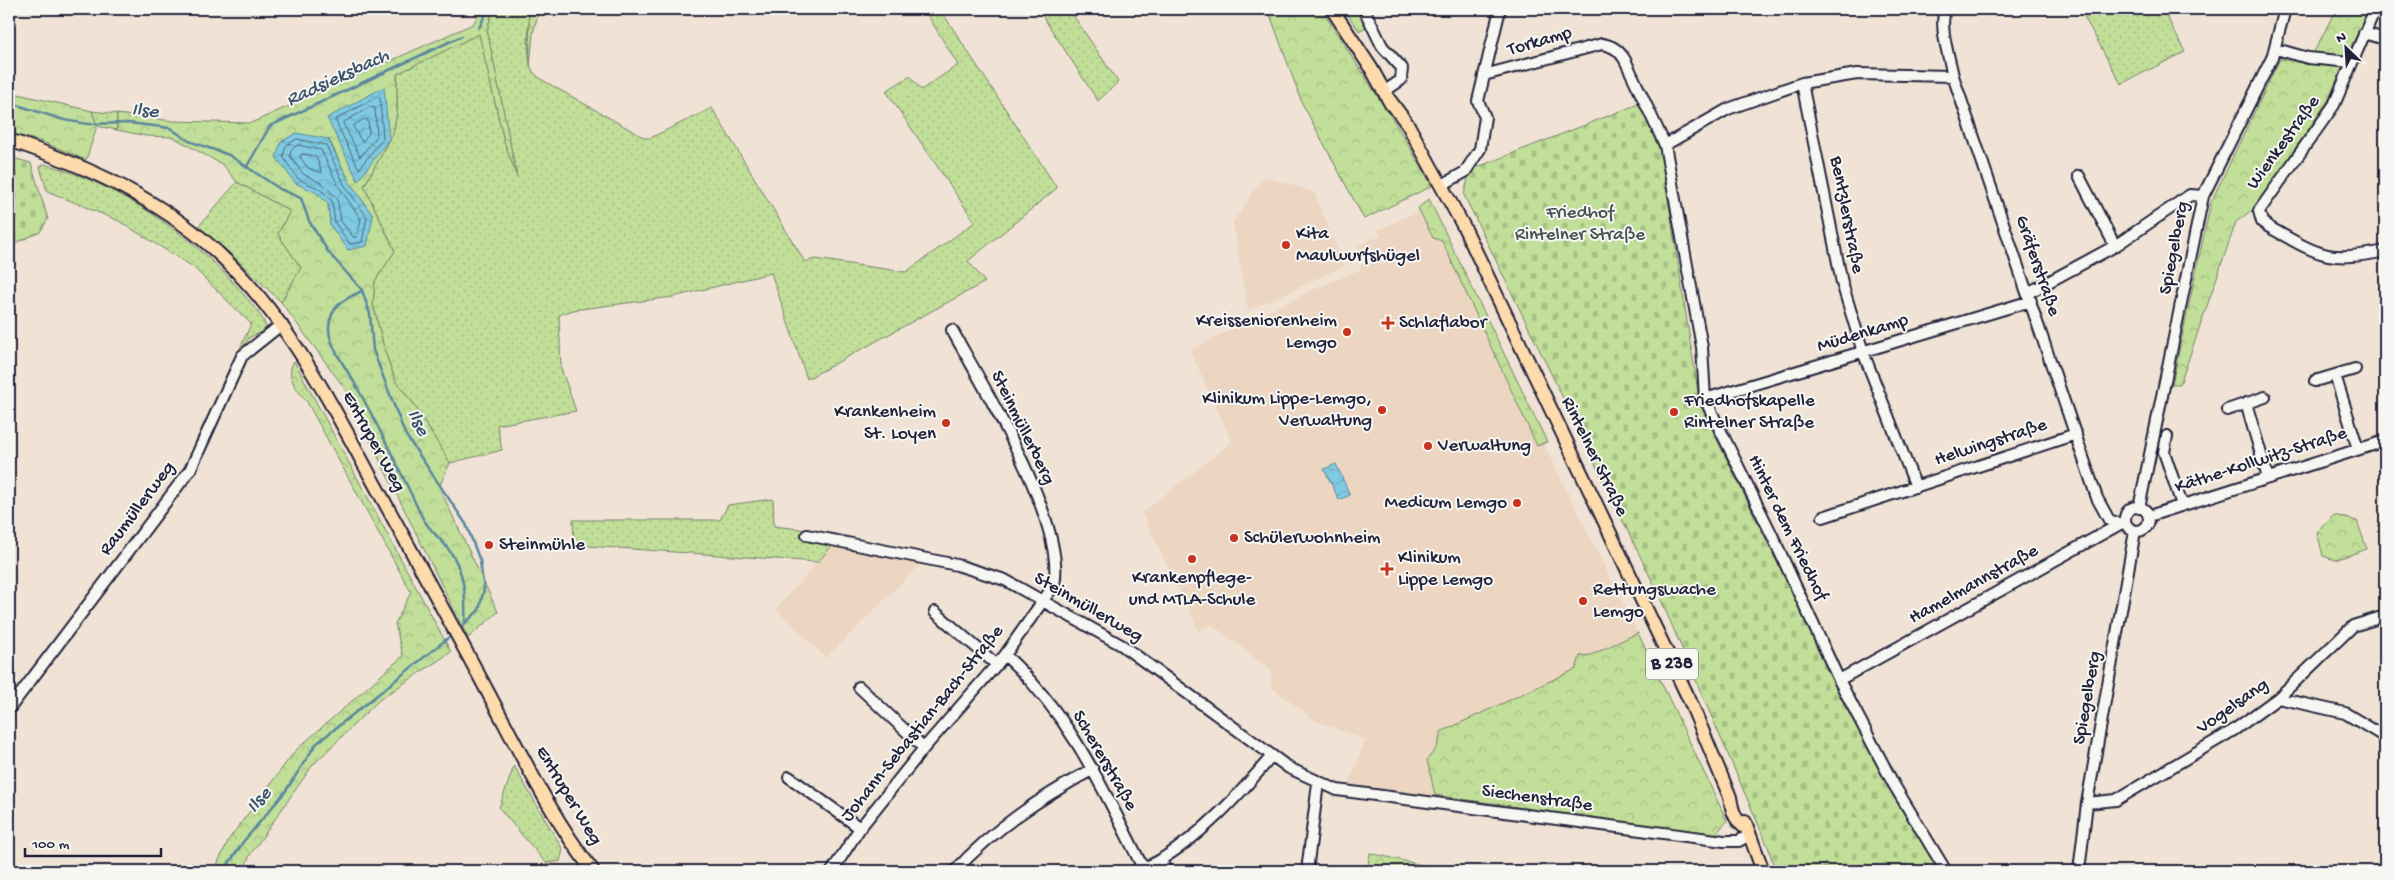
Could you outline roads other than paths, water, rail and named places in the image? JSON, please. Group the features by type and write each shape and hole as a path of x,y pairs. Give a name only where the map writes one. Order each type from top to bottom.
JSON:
{"main road":[{"name":"Rintelner Straße","path":"1332,9 1386,94 1400,120 1415,138 1442,186 1686,693 1730,797 1734,815 1739,824 1748,832 1763,871"},
{"name":"Entruper Weg","path":"9,140 82,167 118,184 174,217 204,241 248,283 282,324 341,420 550,805 593,871"}],"street":[{"path":"1364,9 1382,46 1402,68 1401,80 1386,94"},
{"path":"1442,186 1465,172 1480,149 1485,117 1478,101 1500,9"},
{"name":"Gräferstraße","path":"1945,9 1943,16 1946,43 1953,76 2097,498 2109,520 2123,523"},
{"name":"Spiegelberg","path":"2140,508 2203,196 2276,49 2285,9"},
{"name":"Wienkestraße","path":"2375,9 2334,105 2260,206 2259,216 2269,227 2316,253 2350,257 2385,251"},
{"path":"2364,33 2385,39"},
{"name":"Torkamp","path":"1484,75 1592,46 1602,44 1612,46 1619,51 1625,60 1665,144"},
{"path":"2276,49 2308,58 2351,62"},
{"path":"1665,144 1728,109 1802,83 1857,74 1953,76"},
{"name":"Bentzlerstraße","path":"1802,83 1842,283 1863,352"},
{"name":"Hinter dem Friedhof","path":"1665,144 1702,347 1706,399 1839,680 1894,785 1946,871"},
{"path":"2079,176 2115,246"},
{"name":"Müdenkamp","path":"1706,399 1863,352 2029,297 2115,246 2190,196 2203,196"},
{"name":"Raumüllerweg","path":"9,709 190,470 242,356 282,324"},
{"name":"Steinmüllerberg","path":"952,330 1028,472 1052,543 1056,572 1054,585 1043,600"},
{"name":"Helwingstraße","path":"1863,352 1916,487"},
{"path":"2315,381 2355,369"},
{"path":"2335,375 2358,449"},
{"path":"2227,410 2265,397"},
{"path":"2246,403 2268,478"},
{"name":"Helwingstraße","path":"1823,517 2076,434"},
{"path":"2167,436 2164,452 2182,505"},
{"name":"Käthe-Kollwitz-Straße","path":"2148,516 2385,441"},
{"path":"2140,508 2148,516 2147,526 2144,529 2135,531 2123,523 2129,511 2140,508"},
{"name":"Hamelmannstraße","path":"1839,680 2123,523"},
{"name":"Spiegelberg","path":"2079,871 2087,803 2135,531"},
{"name":"Steinmüllerweg","path":"808,535 957,565 1005,580 1123,646 1271,757 1318,783"},
{"name":"Johann-Sebastian-Bach-Straße","path":"832,871 860,828 924,748 997,666 1043,600"},
{"path":"935,612 997,666"},
{"name":"Vogelsang","path":"2087,803 2116,800 2234,730 2278,698 2353,626 2385,616"},
{"name":"Schererstraße","path":"1005,655 1030,678 1073,734 1093,769 1140,870"},
{"path":"859,687 924,748"},
{"path":"2278,698 2345,713 2385,737"},
{"path":"1140,870 1161,860 1185,843 1233,802 1271,757"},
{"path":"955,871 987,839 1014,818 1042,798 1093,769"},
{"path":"789,777 860,828"},
{"path":"1307,871 1318,783"},
{"name":"Siechenstraße","path":"1318,783 1337,790 1705,839 1739,841 1748,832"},
{"path":"1161,860 1166,871"}],"water":[{"path":"384,87 389,139 358,181 327,118"},
{"path":"296,133 328,139 349,181 373,216 367,246 348,250 330,225 328,204 317,193 295,183 276,157 281,142"},
{"path":"1336,464 1350,495 1339,500 1324,469"}],"waterway":[{"name":"Radsieksbach","path":"479,28 488,9"},
{"name":"Radsieksbach","path":"246,168 270,126 462,36"},
{"name":"Ilse","path":"9,105 17,105 64,120 88,124 129,123 170,128 189,141 229,155 280,189 301,198 309,221 329,253 362,290 370,314 373,350 405,434 466,524 480,561 484,589 479,610 459,629"},
{"path":"362,291 344,300 335,309 330,320 329,334 331,341 380,431 424,520 446,545 454,558 463,585 465,623"},
{"name":"Ilse","path":"224,871 243,842 285,792 316,744 453,634"}],"place":[{"name":"Kita Maulwurfshügel","path":"1286,245"},
{"name":"Schlaflabor","path":"1388,323"},
{"name":"Kreisseniorenheim Lemgo","path":"1347,332"},
{"name":"Klinikum Lippe-Lemgo, Verwaltung","path":"1382,410"},
{"name":"Friedhofskapelle Rintelner Straße","path":"1674,412"},
{"name":"Krankenheim St. Loyen","path":"946,423"},
{"name":"Verwaltung","path":"1428,446"},
{"name":"Medicum Lemgo","path":"1517,503"},
{"name":"Schülerwohnheim","path":"1234,538"},
{"name":"Steinmühle","path":"489,545"},
{"name":"Krankenpflege- und MTLA-Schule","path":"1192,559"},
{"name":"Klinikum Lippe Lemgo","path":"1387,569"},
{"name":"Rettungswache Lemgo","path":"1583,601"}],"park label":[{"name":"Friedhof Rintelner Straße","path":"1580,224"}]}
